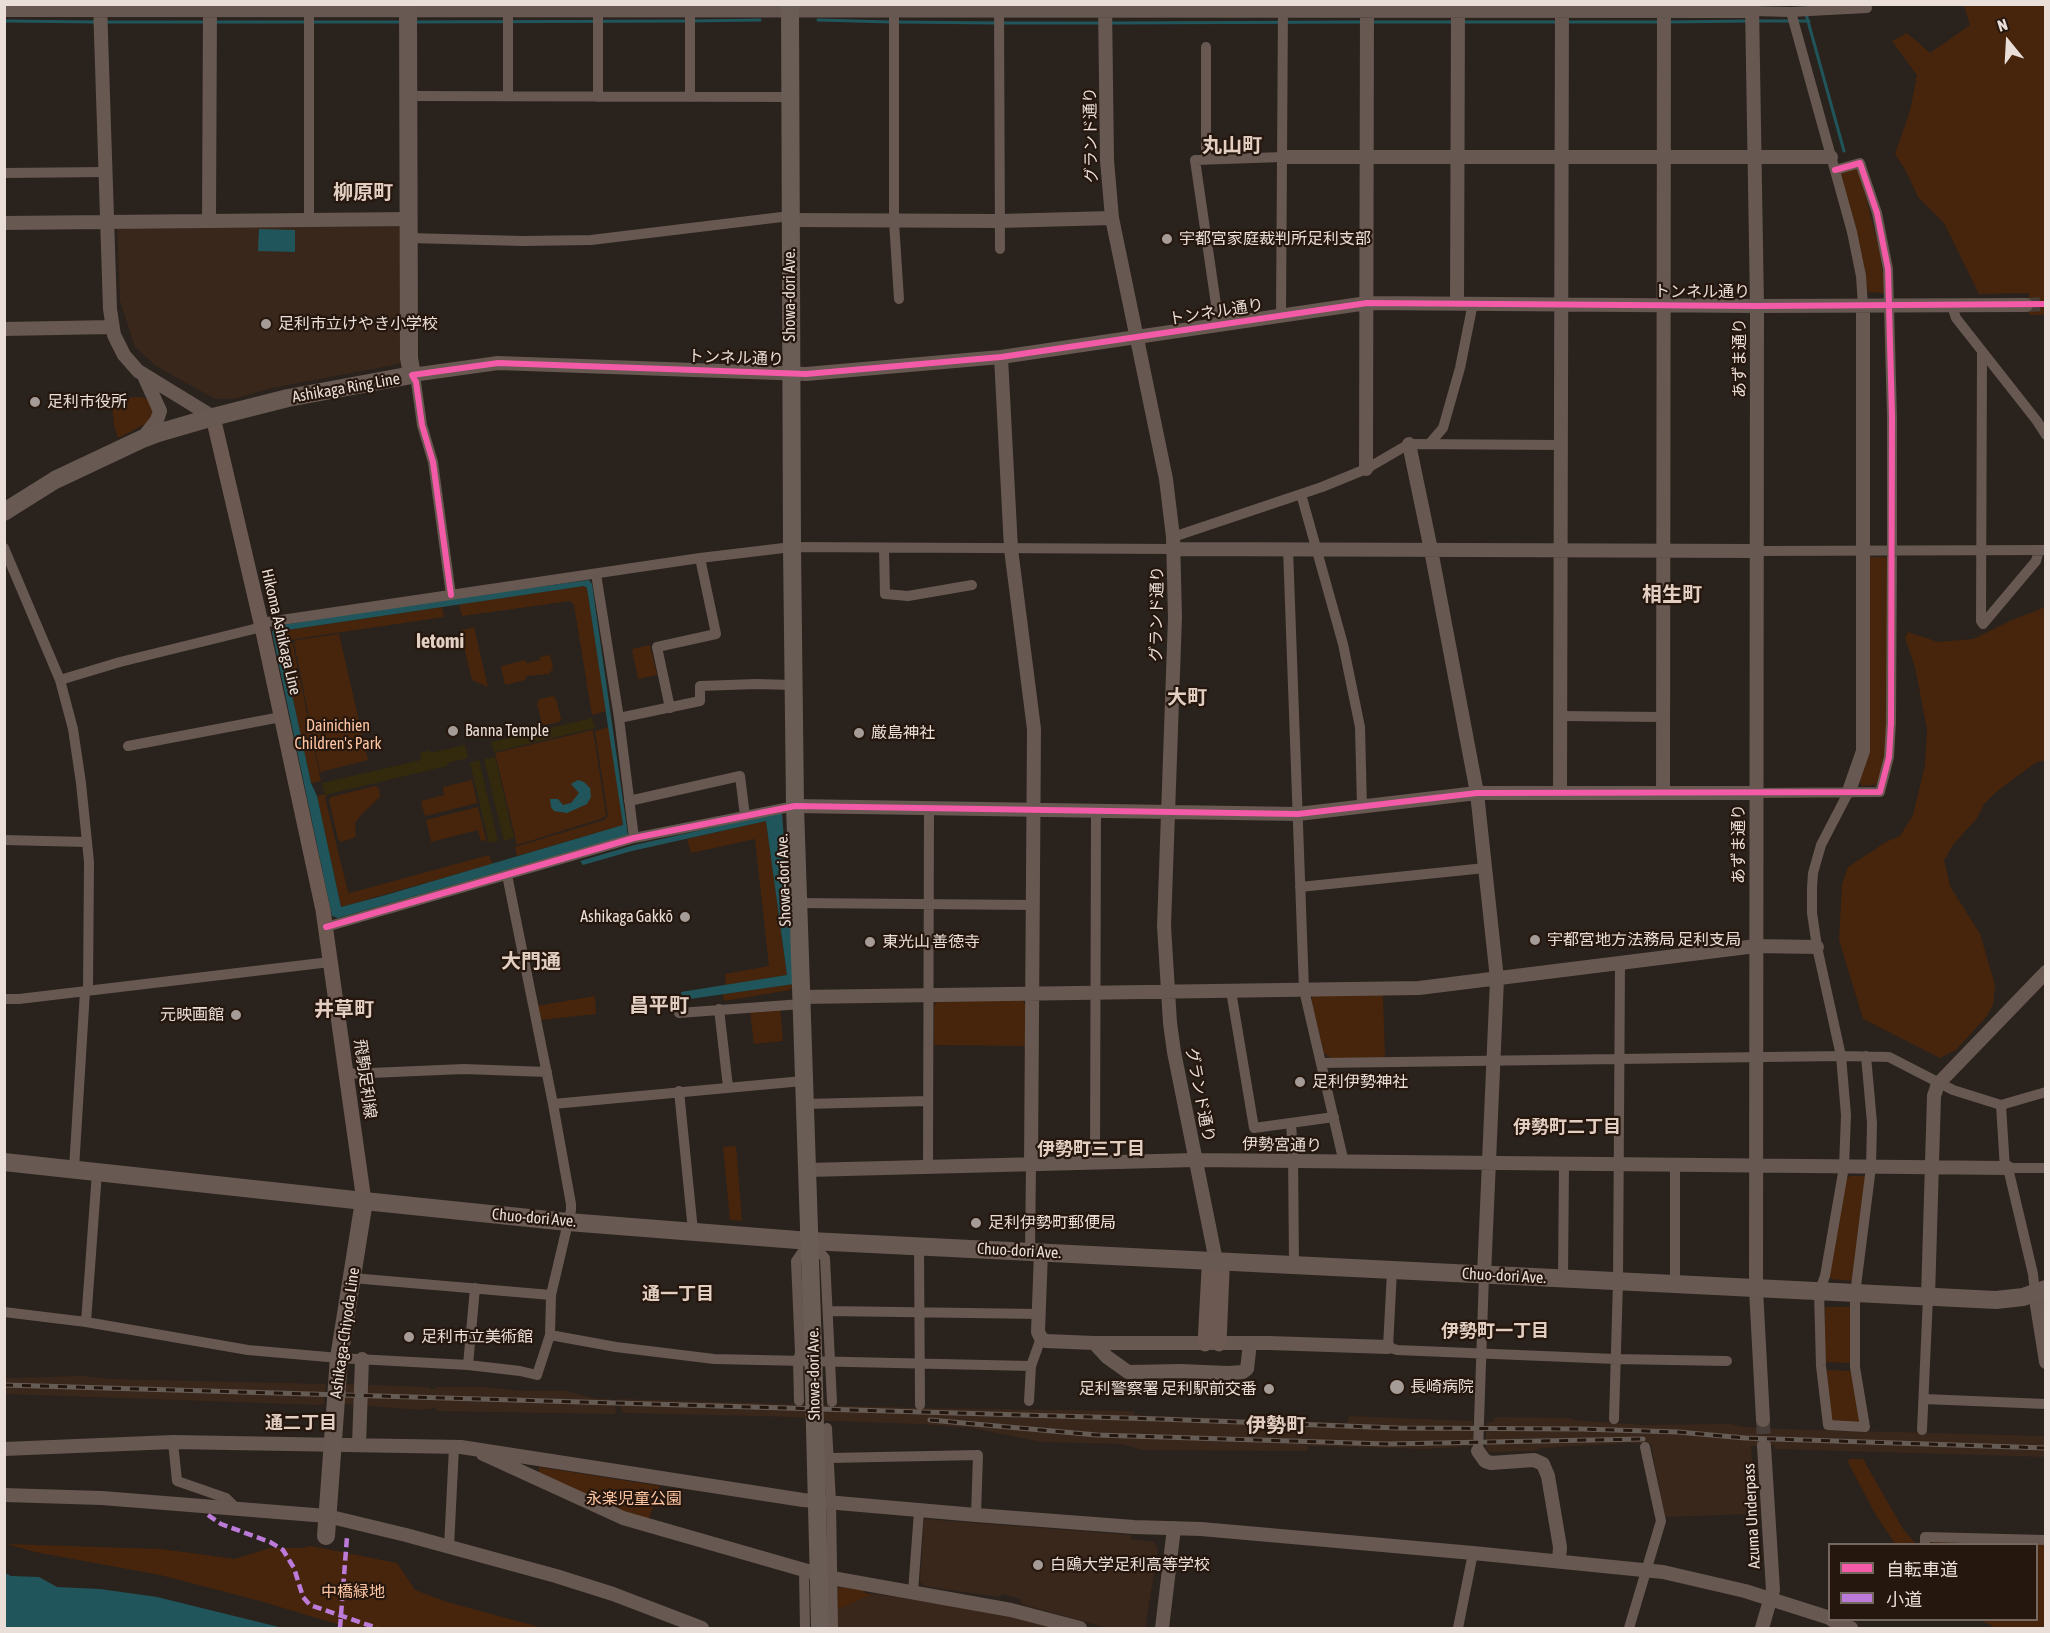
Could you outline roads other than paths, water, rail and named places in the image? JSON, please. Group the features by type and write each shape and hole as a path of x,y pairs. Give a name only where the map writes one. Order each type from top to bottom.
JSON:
{"highway":[{"name":"Showa-dori Ave.","path":"790,8 795,806 813,1349 825,1582 820,1629"}],"main road":[{"name":"Ashikaga Ring Line","path":"4,512 55,480 142,439 213,417 288,398 412,375 410,358 408,8"},
{"name":"Hikoma Ashikaga Line","path":"213,417 262,625 326,927 330,962"},
{"name":"飛駒足利線","path":"330,962 364,1202"},
{"name":"Chuo-dori Ave.","path":"4,1162 568,1222 810,1241 1855,1294 2008,1300 2042,1294"},
{"name":"Ashikaga-Chiyoda Line","path":"326,1536 339,1358 364,1202"},
{"path":"1212,1344 1222,1272 1216,1261"}],"street":[{"path":"209,221 210,7"},
{"path":"4,10 210,7 894,7 1752,8 1794,11 1867,8"},
{"path":"309,7 309,221"},
{"path":"894,7 894,222 899,299"},
{"path":"101,8 112,327 120,349 129,362 144,376 213,417"},
{"path":"508,8 508,96"},
{"path":"598,8 598,97"},
{"path":"690,8 690,97"},
{"path":"999,8 1000,249"},
{"name":"グランド通り","path":"1106,8 1107,160 1112,218 1166,479 1174,543 1174,628 1164,926 1168,992 1174,1052 1216,1261"},
{"path":"1281,315 1283,8"},
{"path":"1366,469 1367,8"},
{"path":"1457,303 1458,8"},
{"path":"1560,793 1562,8"},
{"path":"1663,793 1664,8"},
{"name":"あずま通り","path":"1752,8 1757,306 1756,1289 1763,1420"},
{"path":"1794,11 1852,232 1861,276 1863,306 1863,751 1849,791 1821,844 1813,873 1812,913 1817,947 1841,1056 1846,1115 1844,1167 1826,1276 1819,1292 1821,1366 1828,1425 1865,1427 1855,1367 1855,1294 1870,1167 1872,1123 1866,1056"},
{"path":"1206,47 1206,159"},
{"path":"409,96 789,97"},
{"path":"326,927 634,838 795,806 1298,814 1477,793 1880,792 1889,757 1892,723 1890,306 1886,255 1877,213 1860,163 1833,164 1754,157 1283,157 1195,160 1219,325"},
{"path":"4,173 106,172"},
{"path":"410,238 591,240 790,218 894,222 1112,218"},
{"path":"4,224 409,219"},
{"name":"トンネル通り","path":"412,375 498,363 791,373 893,367 1001,357 1367,303 1561,303 1663,306 2026,304"},
{"path":"1430,443 1443,428 1460,368 1473,303"},
{"path":"1952,306 1956,318 2046,435"},
{"path":"4,329 112,327"},
{"path":"60,680 262,625 700,558 792,547 1011,549 1174,543 1288,548 1431,550 1892,551 1981,549 2042,550 2036,561 1983,624 1981,621 1981,549 1982,352"},
{"path":"1001,357 1011,549 1034,729 1031,1164 1038,1332 1041,1338 1053,1342 1094,1344 1250,1343 1388,1347 1397,1350 1615,1359 1727,1360"},
{"path":"412,375 416,382 422,425 433,462 451,595"},
{"path":"142,439 157,420 160,411 144,376"},
{"path":"1174,543 1366,469 1409,444 1561,445"},
{"path":"1409,444 1477,793 1497,978 1478,1451 1485,1461 1491,1463 1534,1460 1543,1464 1548,1476 1560,1547 1560,1561"},
{"path":"1300,494 1318,548 1343,644 1360,726 1362,807"},
{"path":"4,548 60,680 73,729 81,783 88,862 86,991 74,1169"},
{"path":"884,548 885,594 908,596 972,585"},
{"path":"1288,548 1304,990 1344,1162"},
{"path":"670,708 657,647 716,634 700,558"},
{"path":"596,574 619,718 634,838"},
{"path":"619,718 700,701 700,686 756,684 793,686"},
{"path":"1560,716 1663,717"},
{"path":"128,746 281,717"},
{"path":"629,801 740,776 745,816"},
{"path":"928,1166 929,807"},
{"path":"1095,1162 1096,810"},
{"path":"4,840 86,842"},
{"path":"1300,887 1485,868"},
{"path":"4,1312 86,1322 248,1350 468,1365 537,1375 550,1335 551,1295 571,1204 507,875"},
{"path":"798,903 1032,905"},
{"path":"679,1013 801,1001 929,995 1419,988 1756,946 1817,947"},
{"path":"4,999 330,962"},
{"path":"1614,1419 1620,1166 1620,963"},
{"path":"1922,1430 1934,1095 1938,1084 2046,972"},
{"path":"1231,991 1254,1128 1334,1117"},
{"path":"719,1009 728,1087"},
{"path":"1321,1063 1866,1056 1896,1059 1938,1084 2001,1105 2046,1092"},
{"path":"347,1074 464,1070 546,1072"},
{"path":"553,1104 803,1081"},
{"path":"679,1091 693,1231"},
{"path":"804,1104 928,1101"},
{"path":"2001,1105 2007,1168 2033,1274 2042,1294 2046,1362"},
{"path":"1291,1124 1294,1266"},
{"name":"伊勢宮通り","path":"807,1170 1196,1160 1620,1166 2007,1168"},
{"path":"1563,1278 1564,1165"},
{"path":"1675,1166 1676,1284"},
{"path":"2007,1168 2046,1168"},
{"path":"86,1322 97,1172"},
{"path":"799,1401 798,1361 800,1353 796,1261 810,1241 825,1258 831,1402"},
{"path":"919,1246 920,1405"},
{"path":"1388,1347 1392,1271"},
{"path":"352,1278 551,1295"},
{"path":"468,1365 475,1288"},
{"path":"828,1311 1038,1314"},
{"path":"550,1335 616,1347 714,1359 1030,1366"},
{"path":"1029,1401 1030,1366 1041,1338"},
{"path":"1094,1344 1128,1372 1242,1372 1249,1364 1250,1343"},
{"path":"1168,1344 1168,1371"},
{"path":"359,1445 362,1359"},
{"path":"1924,1399 2046,1404"},
{"path":"827,1428 831,1502 825,1582 833,1629"},
{"path":"173,1442 177,1481 226,1497 235,1507"},
{"path":"4,1449 173,1442 479,1449 791,1498 919,1511 1174,1528 1473,1553 1663,1572 1745,1591 1828,1618"},
{"name":"Azuma Underpass","path":"1764,1446 1771,1600"},
{"path":"449,1547 453,1447"},
{"path":"1629,1629 1661,1521 1645,1448"},
{"path":"479,1449 484,1455 623,1518 804,1571 825,1582 913,1593 1011,1610 1080,1629"},
{"path":"830,1458 978,1455 976,1515"},
{"path":"526,1474 530,1457"},
{"path":"4,1495 102,1498 327,1516 556,1576 613,1594 702,1629"},
{"path":"913,1593 919,1511"},
{"path":"1162,1629 1174,1528"},
{"path":"1925,1543 1925,1537 2046,1540"},
{"path":"1458,1629 1473,1553"},
{"path":"804,1571 805,1629"},
{"path":"1762,1629 1771,1600"},
{"path":"1835,1621 1851,1629"}],"water":[{"path":"259,229 295,230 295,252 258,251"},
{"path":"589,580 592,584 628,835 338,918 332,916 272,632 276,626 432,601","holes":["584,586 587,588 623,825 341,907 317,796 311,783 280,631"]},
{"path":"578,780 590,788 591,797 587,804 567,813 554,811 550,799 558,799 563,805 571,803 579,793 571,784"},
{"path":"782,812 794,984 683,1000 681,992 787,975 766,821 632,851 583,865 580,861 634,845"},
{"path":"5,1573 11,1576 39,1577 57,1587 100,1589 157,1597 283,1628 5,1628"}],"waterway":[{"path":"1806,14 1844,151"},
{"path":"693,21 760,20"},
{"path":"818,20 891,22"},
{"path":"4,21 96,22"},
{"path":"414,22 687,21"},
{"path":"1669,22 1749,21"},
{"path":"1756,21 1809,21"},
{"path":"105,22 207,22"},
{"path":"213,22 306,22"},
{"path":"312,22 402,22"},
{"path":"898,22 996,23"},
{"path":"1108,23 1362,22"},
{"path":"1372,22 1452,22"},
{"path":"1462,22 1557,22"},
{"path":"1567,22 1659,22"},
{"path":"1003,23 1101,23"}],"tunnel":[{"path":"2026,305 2046,304"},
{"path":"1763,1420 1764,1446"}],"railway":[{"path":"4,1385 1398,1428 1581,1429 1678,1432 1745,1438 2046,1448"},
{"path":"930,1420 1097,1435 1387,1444 1643,1439"}],"place":[{"name":"宇都宮家庭裁判所足利支部","path":"1167,239"},
{"name":"足利市立けやき小学校","path":"266,324"},
{"name":"足利市役所","path":"35,402"},
{"name":"Banna Temple","path":"453,731"},
{"name":"厳島神社","path":"859,733"},
{"name":"Ashikaga Gakkō","path":"685,917"},
{"name":"宇都宮地方法務局 足利支局","path":"1535,940"},
{"name":"東光山 善徳寺","path":"870,942"},
{"name":"元映画館","path":"236,1015"},
{"name":"足利伊勢神社","path":"1300,1082"},
{"name":"足利伊勢町郵便局","path":"976,1223"},
{"name":"足利市立美術館","path":"409,1337"},
{"name":"長崎病院","path":"1397,1387"},
{"name":"足利警察署 足利駅前交番","path":"1269,1389"},
{"name":"白鴎大学足利高等学校","path":"1038,1565"}],"district":[{"name":"丸山町","path":"1232,146"},
{"name":"柳原町","path":"363,193"},
{"name":"相生町","path":"1672,595"},
{"name":"Ietomi","path":"440,642"},
{"name":"大町","path":"1187,698"},
{"name":"大門通","path":"531,962"},
{"name":"昌平町","path":"659,1006"},
{"name":"井草町","path":"344,1010"},
{"name":"伊勢町二丁目","path":"1567,1127"},
{"name":"伊勢町三丁目","path":"1091,1149"},
{"name":"通一丁目","path":"678,1294"},
{"name":"伊勢町一丁目","path":"1495,1331"},
{"name":"通二丁目","path":"301,1423"},
{"name":"伊勢町","path":"1276,1426"}],"park label":[{"name":"Dainichien Children's Park","path":"338,735"},
{"name":"永楽児童公園","path":"634,1499"},
{"name":"中橋緑地","path":"353,1592"}]}
